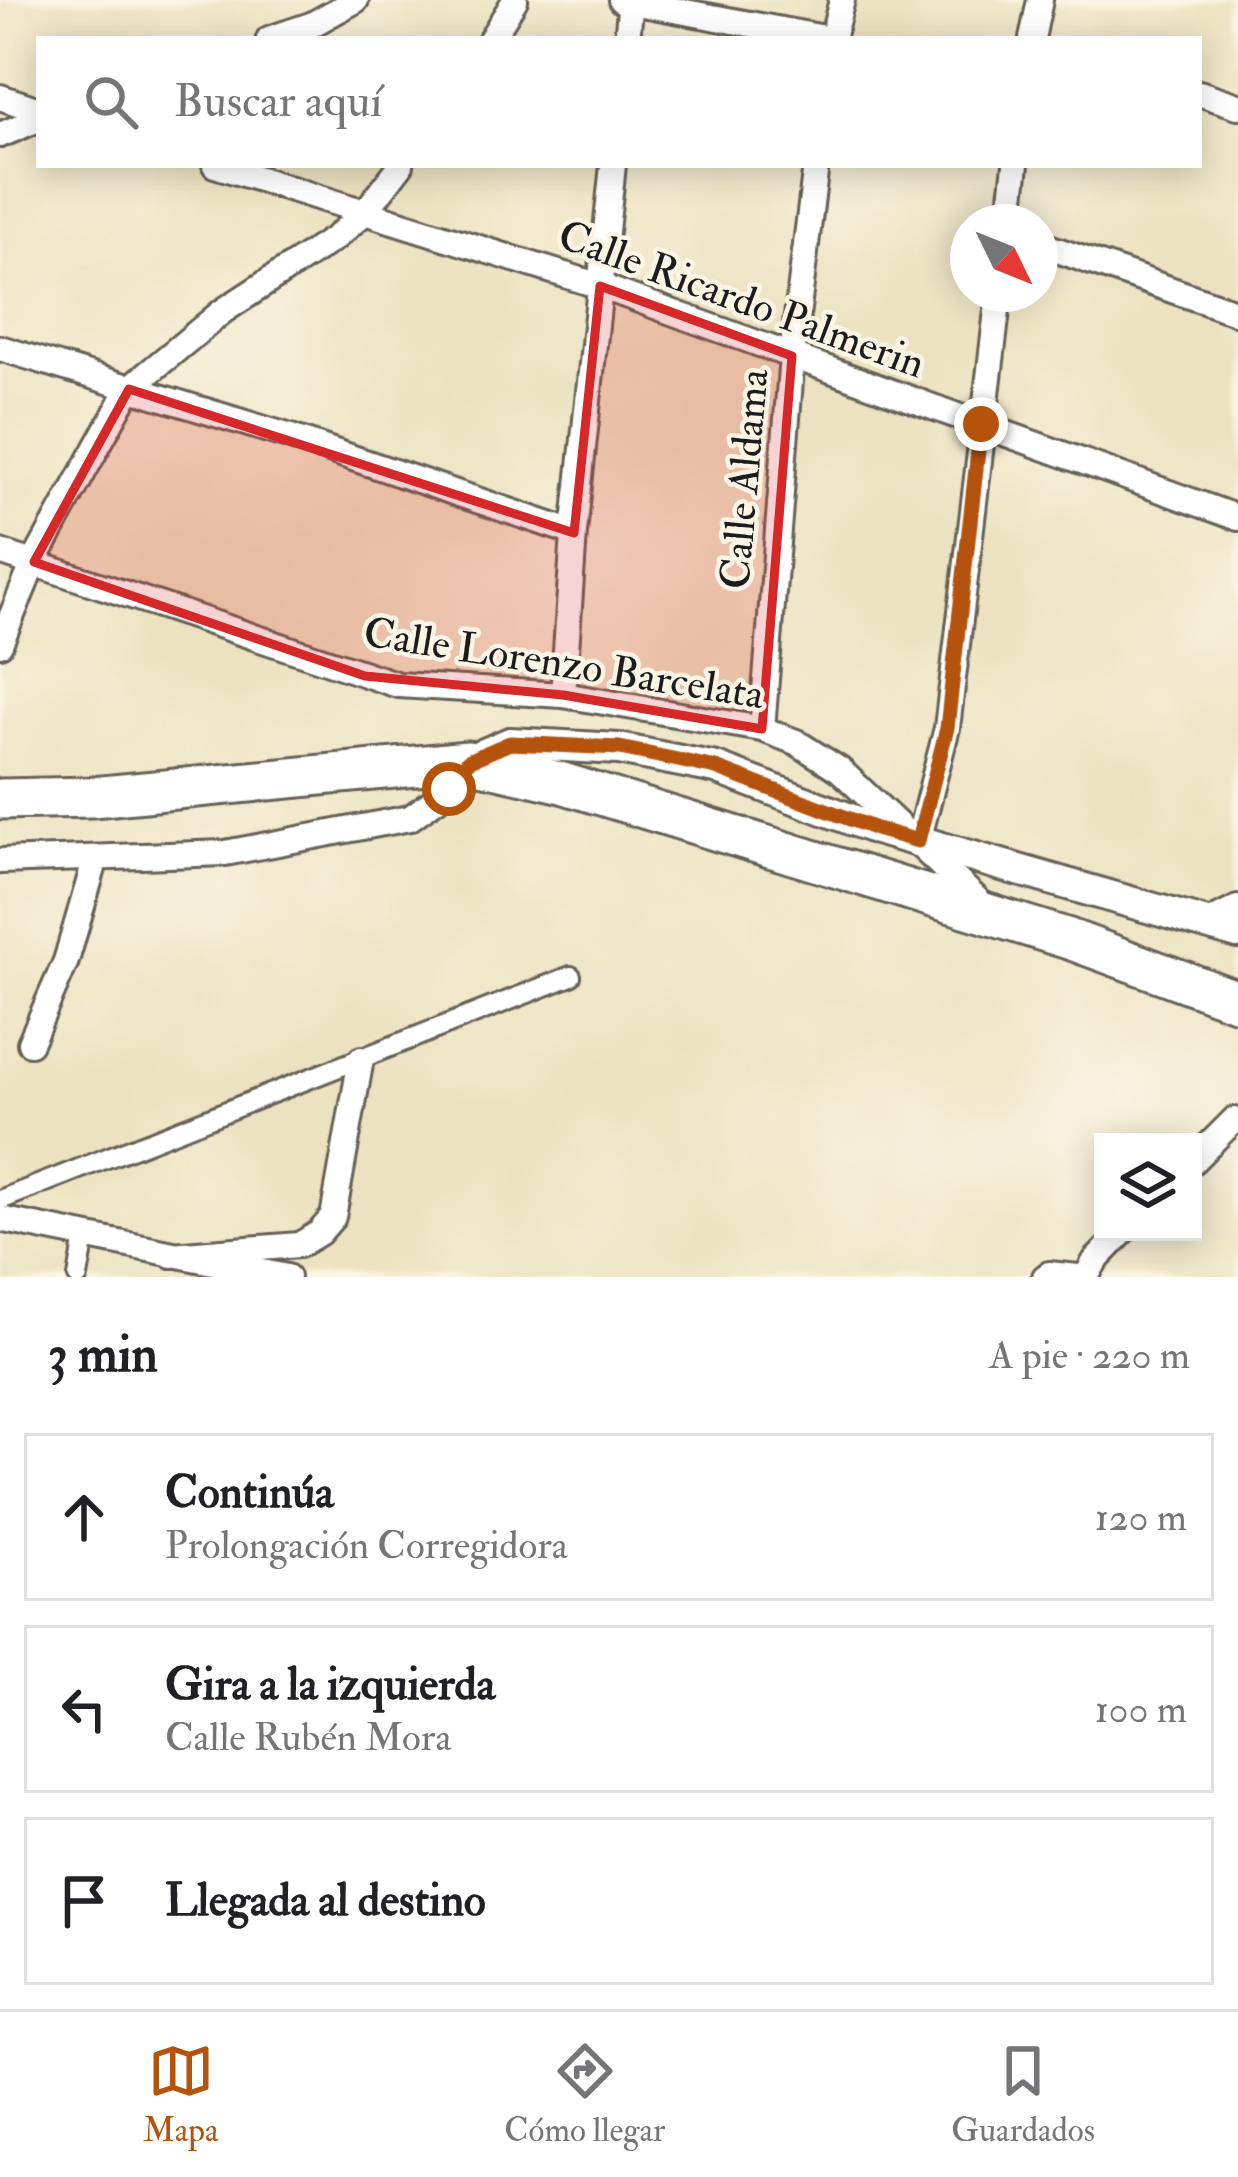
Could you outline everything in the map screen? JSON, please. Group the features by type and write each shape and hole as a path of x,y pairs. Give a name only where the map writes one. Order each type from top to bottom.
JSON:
{"main road":[{"path":"0,799 92,797 468,761 559,782 994,916 1238,1001"}],"street":[{"path":"278,36 311,25 356,0"},
{"path":"493,36 515,0"},
{"path":"832,36 842,0"},
{"path":"1034,36 1040,0"},
{"path":"627,36 628,1 815,36"},
{"path":"1202,94 1238,106"},
{"path":"0,97 36,113"},
{"path":"0,135 36,116"},
{"name":"Calle Ricardo Palmerin","path":"225,168 600,286 1238,518"},
{"path":"0,644 34,562 129,389 223,311 335,238 365,212 399,168"},
{"path":"563,694 574,532 613,168"},
{"name":"Calle Aldama","path":"762,729 792,356 817,168"},
{"path":"1011,204 1016,168"},
{"path":"1058,250 1238,313"},
{"path":"918,841 947,728 997,312"},
{"path":"0,348 291,437 574,532"},
{"name":"Calle Lorenzo Barcelata","path":"0,552 398,685 563,694 762,729 796,742 840,770 994,916"},
{"path":"0,861 225,853 410,818 449,789 468,761 510,743 620,748 716,768 876,829 1238,933"},
{"path":"30,1043 66,961 96,858"},
{"path":"1206,924 1238,908"},
{"path":"0,1200 571,976"},
{"path":"171,1255 299,1244 319,1234 333,1217 361,1059"},
{"path":"1202,1152 1234,1120"},
{"path":"0,1219 287,1277"},
{"path":"78,1277 86,1237"},
{"path":"1045,1277 1082,1277 1114,1241"}],"highlighted area":[{"path":"600,286 792,356 762,729 563,695 365,676 34,562 129,389 574,533"}],"route":[{"path":"449,789 468,761 510,743 620,748 716,768 918,841 947,728 981,424"}]}
